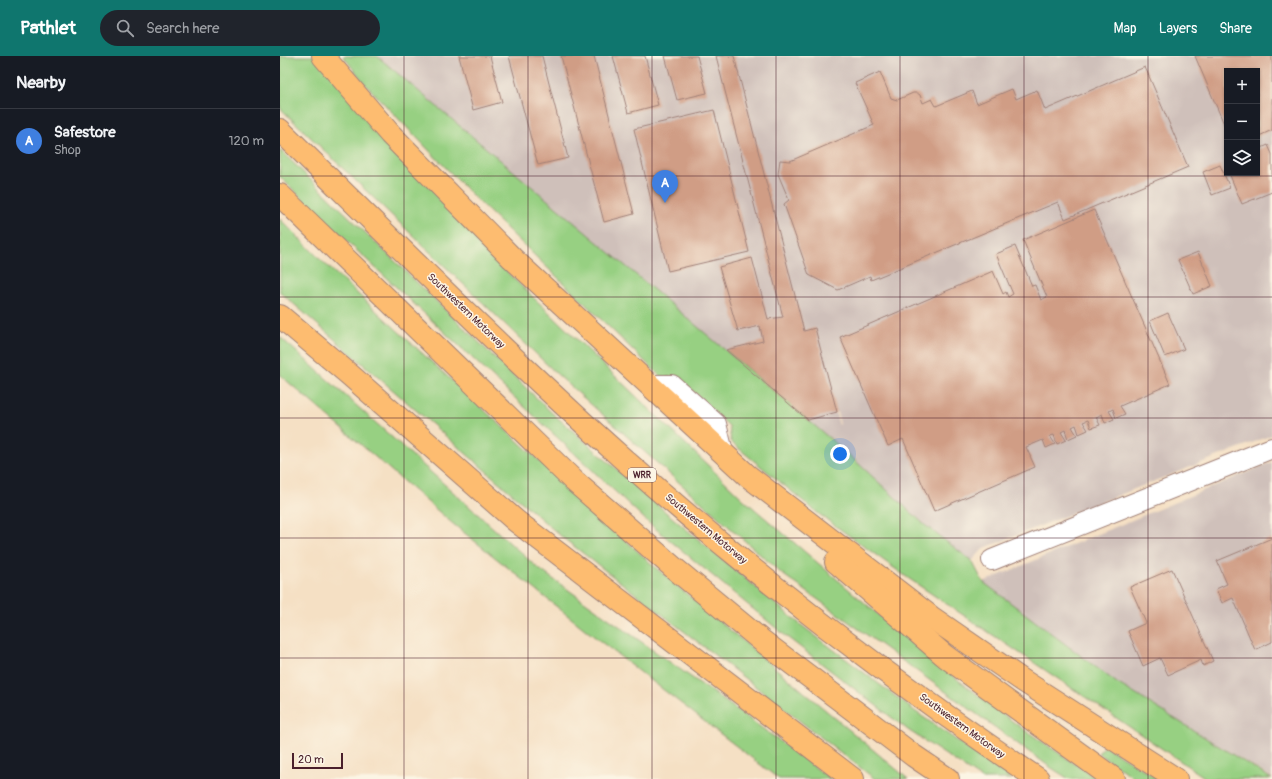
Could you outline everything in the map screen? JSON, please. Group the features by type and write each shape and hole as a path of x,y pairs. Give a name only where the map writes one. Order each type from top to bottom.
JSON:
{"highway":[{"path":"324,56 390,134 512,258 723,452 748,476 787,518 945,656 1114,779"},
{"name":"Southwestern Motorway","path":"280,130 524,366 621,457 730,550 860,652 981,741 1038,779"},
{"path":"280,195 574,481 674,568 925,779"},
{"path":"280,316 350,375 516,521 853,779"},
{"path":"748,476 930,617 1022,680 1176,779"},
{"path":"761,640 908,751 948,779"}],"lane":[{"path":"992,560 1272,448"}],"shaded area":[{"path":"377,56 1272,56 1272,435 984,548 972,561 926,526 847,453","holes":["815,328 840,424 839,425 813,329"]},
{"path":"1272,462 1272,778 1117,683 983,582"}],"green space":[{"path":"280,56 315,56 509,274 743,499 928,657 1016,724 1097,779 1069,779 1050,767 781,573 558,375 280,108"},
{"path":"343,56 377,56 847,453 926,526 972,561 983,582 1117,683 1272,779 1207,779 908,578 819,514 731,442 729,426 679,378 660,376 474,197 366,85"},
{"path":"280,150 552,413 668,514 801,625 916,712 1012,779 982,779 908,730 787,637 650,524 280,177"},
{"path":"280,219 323,262 657,569 908,779 875,779 562,537 280,292"},
{"path":"280,337 539,569 740,712 831,779 779,779 591,634 452,523 280,375"},
{"path":"1105,746 1159,779 1136,779 1098,753"}],"building":[{"path":"459,56 490,56 502,102 473,110"},
{"path":"509,56 542,56 568,158 538,165"},
{"path":"561,56 594,56 634,214 604,222"},
{"path":"613,56 645,56 658,105 628,113"},
{"path":"665,56 697,56 707,93 677,100"},
{"path":"716,56 734,56 804,331 815,328 837,412 808,420 726,350 763,341 760,326 738,331 719,267 752,258 768,319 783,317"},
{"path":"1195,56 1272,56 1272,130 1260,136 1260,68 1224,68 1224,124"},
{"path":"1145,67 1188,167 1065,219 1058,202 871,280 870,276 838,290 809,275 784,204 789,200 778,174 780,160 790,161 874,125 855,83 880,72 891,98 897,100 913,93 917,93 920,95 923,103 932,99 936,106 972,91 977,104 1012,89 1016,99 1037,90 1045,110"},
{"path":"714,110 749,252 668,271 634,129"},
{"path":"1268,145 1272,154 1272,192 1242,204 1230,176 1260,176 1260,149"},
{"path":"1220,165 1230,188 1212,195 1203,172"},
{"path":"1094,210 1170,384 1120,406 1125,414 1116,418 1113,409 1109,411 1114,419 1105,423 1102,414 1096,417 1100,425 1091,428 1088,420 1083,422 1088,430 1079,434 1076,425 1072,427 1077,435 1068,439 1065,430 1061,432 1066,440 1057,444 1054,435 1050,436 1055,444 1046,448 1043,440 1026,447 1035,467 934,511 903,439 888,446 840,337 993,271 1003,294 1006,292 1008,297 1013,294 996,254 1015,246 1032,286 1035,285 1041,300 1047,297 1023,240"},
{"path":"1198,252 1212,286 1193,294 1178,260"},
{"path":"1168,313 1184,349 1165,357 1150,321"},
{"path":"1272,538 1272,642 1255,650 1233,598 1222,603 1216,589 1227,584 1217,561"},
{"path":"1172,569 1213,661 1203,666 1201,660 1168,675 1160,658 1143,666 1128,631 1146,623 1130,587"}],"place":[{"name":"Safestore","path":"665,203"}]}
